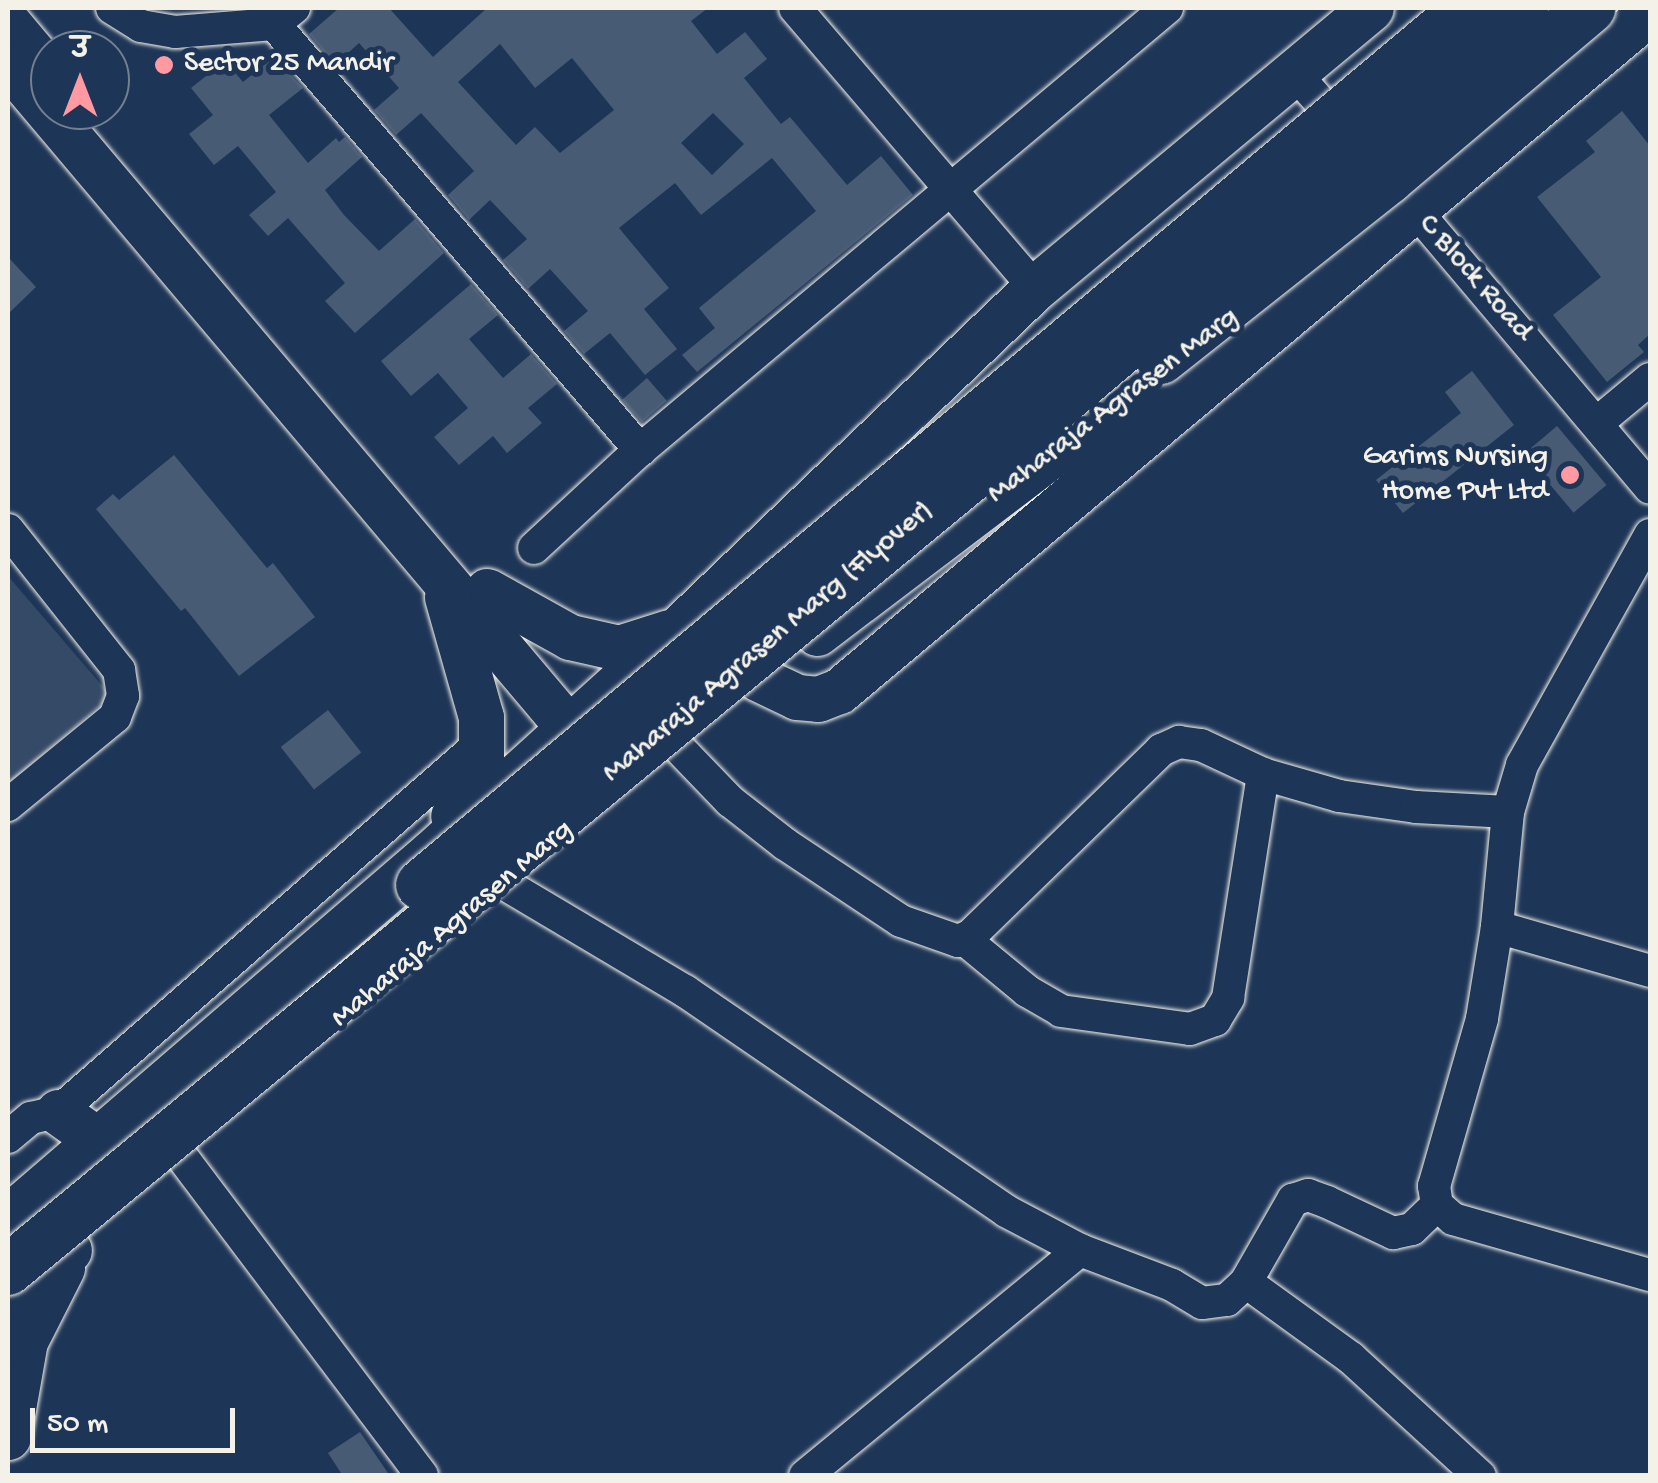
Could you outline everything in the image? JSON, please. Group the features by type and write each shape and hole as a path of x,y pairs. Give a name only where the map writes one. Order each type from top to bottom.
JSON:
{"main road":[{"path":"8,1217 432,852 677,630 1035,288 1371,8"},
{"path":"876,503 968,384 1419,8"},
{"name":"Maharaja Agrasen Marg (Flyover)","path":"8,1232 1467,8"},
{"name":"Maharaja Agrasen Marg (Flyover)","path":"8,1270 1009,445 1524,8"},
{"path":"1009,445 1142,373 1388,179 1590,8"},
{"name":"Maharaja Agrasen Marg","path":"8,1302 179,1154 674,744 757,678 1407,201 1620,8"},
{"path":"757,678 797,697 818,699 840,691 1407,201 1650,12"},
{"path":"8,22 30,49"},
{"path":"8,64 441,578 577,717"},
{"path":"98,130 487,591 577,717"},
{"path":"432,852 481,766 481,716 441,578"},
{"path":"487,591 570,637 619,648 677,630"},
{"path":"58,1112 99,1140"},
{"path":"8,1437 25,1341 72,1248"}],"street":[{"path":"112,8 141,26 175,32 284,16 640,450"},
{"path":"796,8 1035,288"},
{"path":"534,548 640,450 1166,8"},
{"name":"C Block Road","path":"1294,72 1650,488"},
{"path":"1597,423 1650,379"},
{"path":"1650,535 1547,713 1522,765 1508,812 1497,927 1478,1035 1434,1186 1437,1206 1453,1219 1650,1275"},
{"path":"8,805 115,716 123,696 118,670 12,544"},
{"path":"964,938 1161,750 1179,742 1201,745 1262,774 1339,796 1416,807 1508,812"},
{"path":"8,1137 31,1118 58,1112 481,743"},
{"path":"674,744 757,824 832,877 932,936 964,938 1027,991 1061,1011 1190,1029 1215,1020 1228,998 1262,774"},
{"path":"503,883 685,991 1006,1212 1080,1250 1151,1276 1202,1303 1227,1300 1246,1282 1293,1200 1308,1196 1327,1202 1393,1233 1412,1229 1437,1206"},
{"path":"1497,927 1650,972"},
{"path":"179,1154 422,1476"},
{"path":"804,1476 1080,1250"},
{"path":"1246,1282 1351,1358 1480,1476"}],"shaded area":[{"path":"8,576 111,696 8,784"}],"building":[{"path":"339,8 389,8 433,57 487,8 708,8 691,21 717,54 745,32 767,59 744,78 781,124 790,117 847,185 881,156 913,195 697,372 682,355 715,328 699,308 816,211 772,158 701,215 675,183 619,228 669,288 644,309 677,349 645,375 610,333 584,354 564,331 588,311 550,269 528,289 503,260 527,239 490,200 469,220 448,195 474,171 421,113 396,135 374,110 399,88 359,43 335,65 309,34","holes":["500,44 535,88 572,58 614,110 560,153 535,127 516,145 458,82","713,113 744,144 712,175 681,143"]},
{"path":"274,57 303,88 269,115 308,163 336,138 339,142 345,137 362,157 325,190 344,215 379,251 415,219 444,253 355,333 325,301 345,283 288,218 268,236 249,215 276,192 238,146 214,165 189,134 213,115 191,88 225,61 243,82"},
{"path":"1622,111 1650,146 1650,334 1638,345 1644,352 1607,382 1553,315 1601,277 1537,197 1595,152 1586,141"},
{"path":"8,257 36,287 8,314"},
{"path":"471,284 498,315 469,339 503,378 531,354 557,384 528,408 542,423 507,453 493,436 459,465 434,437 468,408 438,373 411,396 381,361"},
{"path":"1472,371 1514,425 1403,513 1376,480 1461,413 1445,392"},
{"path":"647,378 667,401 642,422 622,400"},
{"path":"1557,426 1606,485 1574,513 1524,454"},
{"path":"174,455 267,568 273,563 315,617 239,676 185,608 181,611 96,509 113,494 119,500"},
{"path":"328,710 361,753 314,789 281,747"},
{"path":"360,1432 390,1476 343,1476 328,1453"}],"place":[{"name":"Sector 25 Mandir","path":"164,65"},
{"name":"Garims Nursing Home Pvt Ltd","path":"1570,475"}]}
